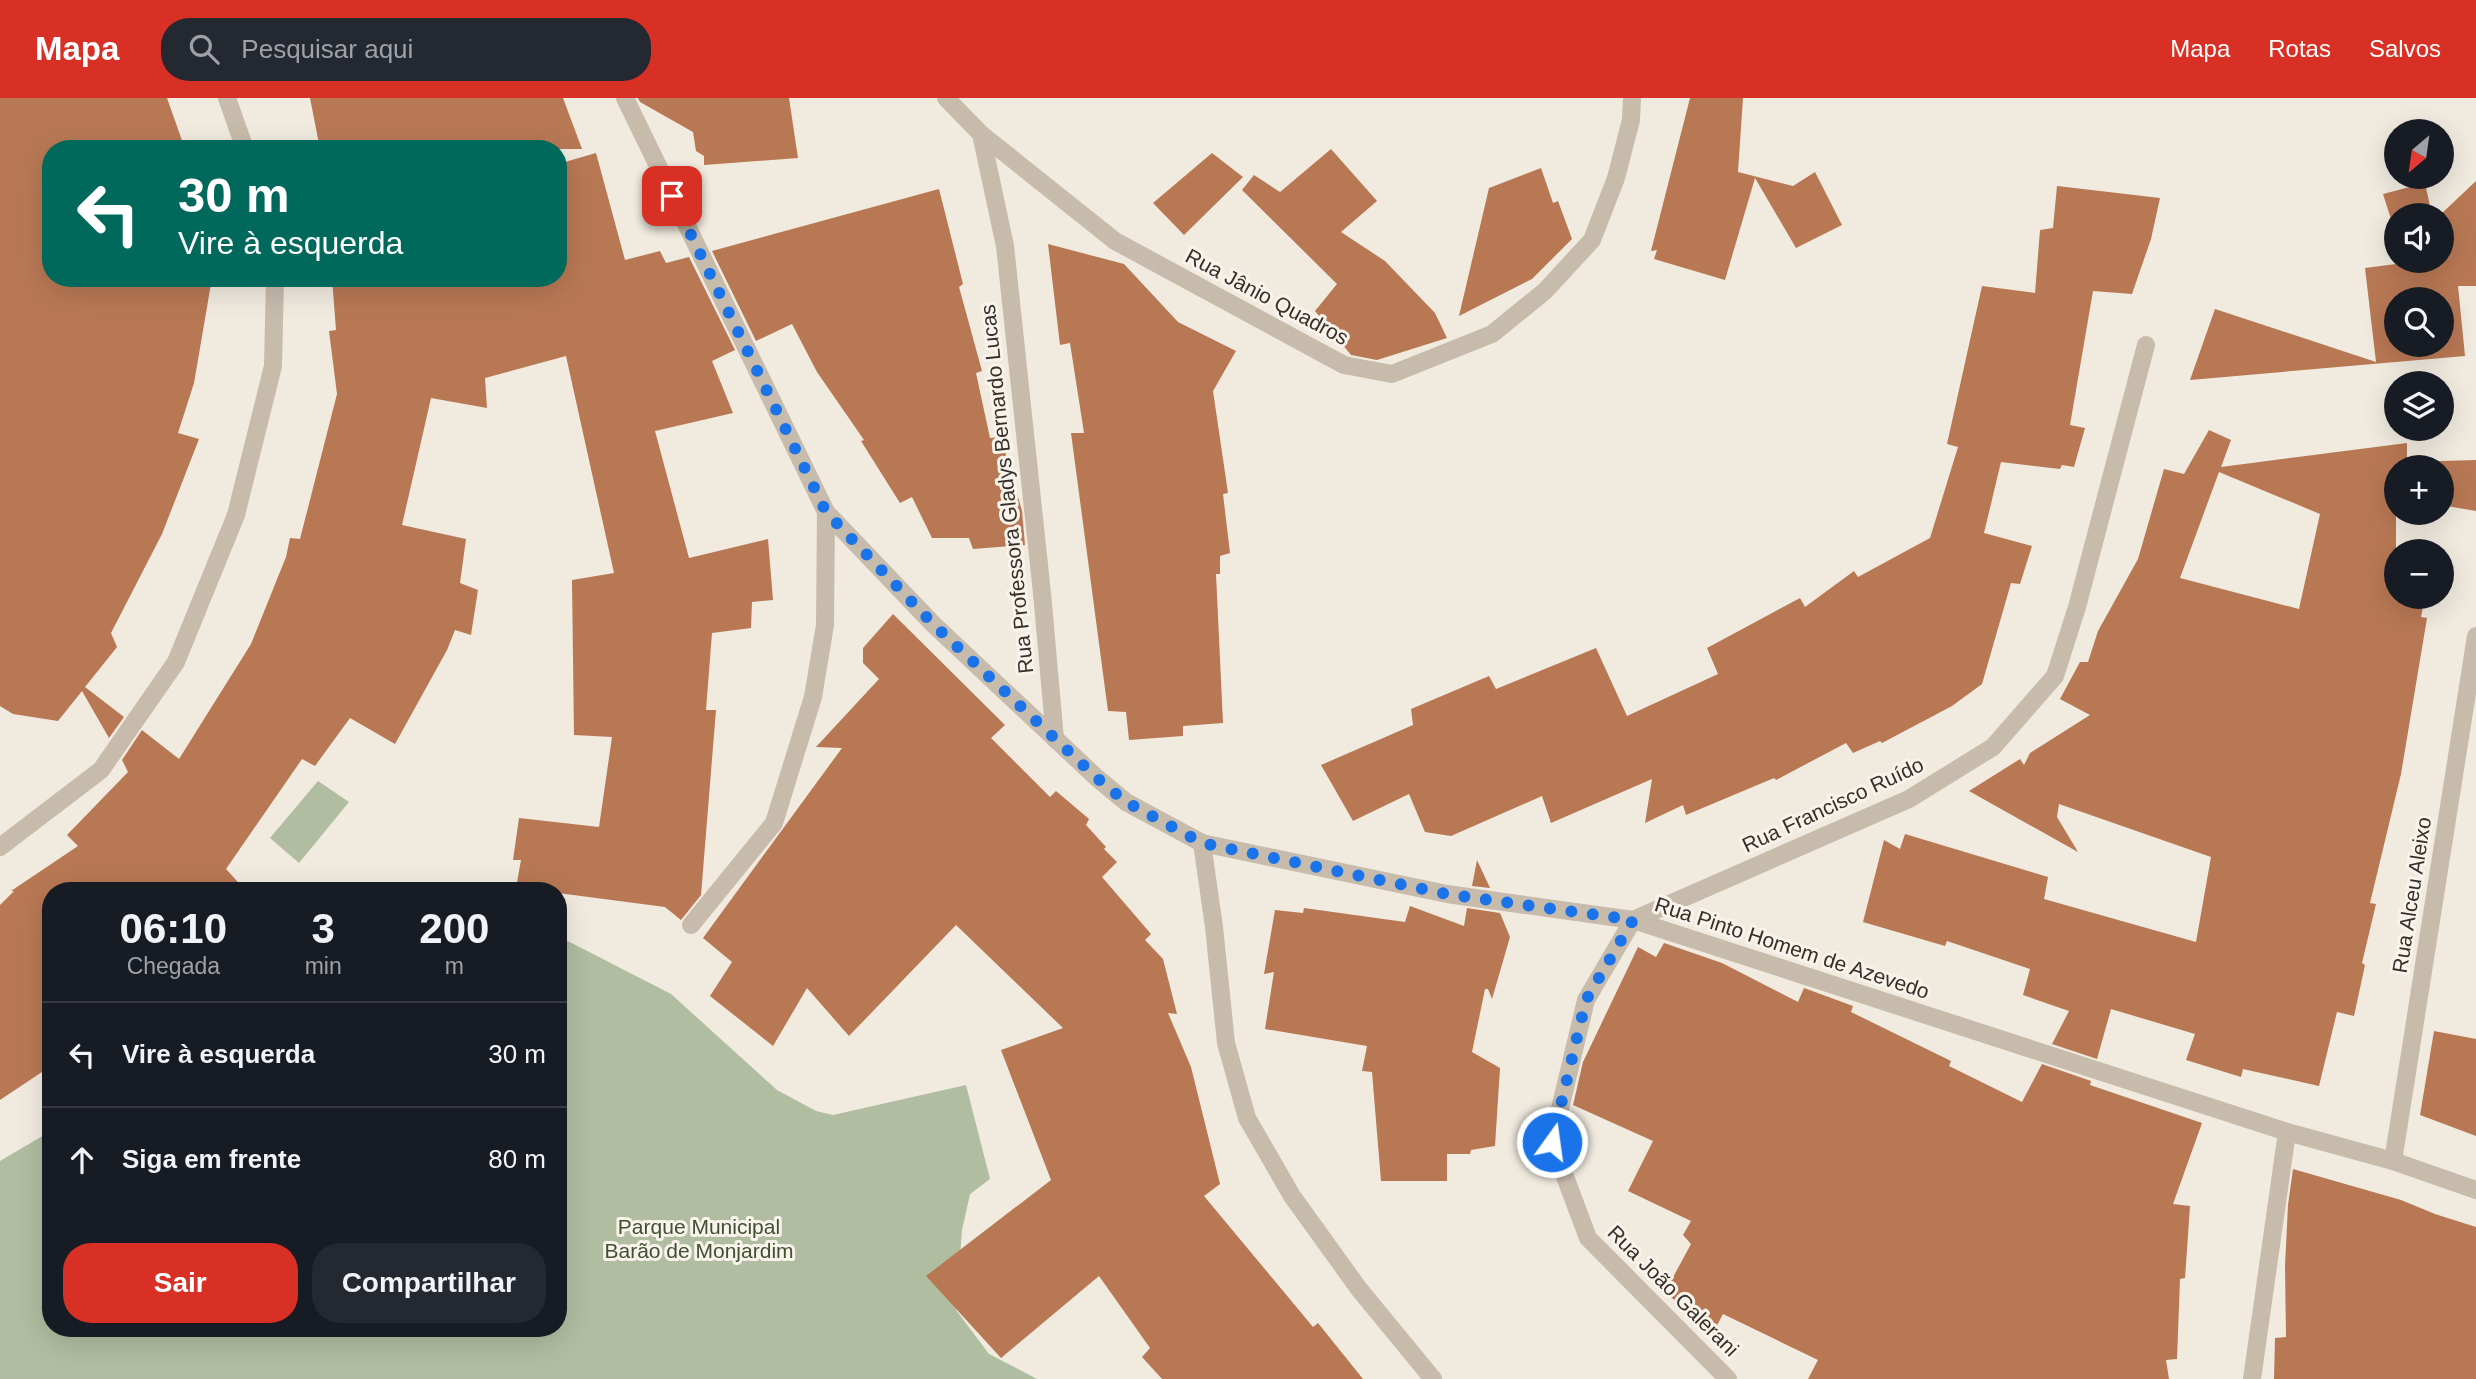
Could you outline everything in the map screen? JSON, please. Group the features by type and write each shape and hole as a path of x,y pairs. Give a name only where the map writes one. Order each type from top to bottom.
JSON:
{"street":[{"path":"227,98 242,140"},
{"path":"625,98 826,512 825,625 816,685 774,822 691,925"},
{"path":"946,98 981,134"},
{"name":"Rua Jânio Quadros","path":"981,134 1115,241 1344,365 1392,374 1492,334 1545,291 1592,240 1616,178 1631,120 1632,98"},
{"name":"Rua Professora Gladys Bernardo Lucas","path":"981,134 1005,246 1055,738"},
{"path":"2,838 101,770 176,662 236,515 273,366 275,287"},
{"name":"Rua Francisco Ruído","path":"1633,920 1909,799 1993,747 2055,676 2077,607 2146,345"},
{"name":"Rua Professora Gladys Bernardo Lucas","path":"826,512 933,624 1055,738"},
{"name":"Rua Alceu Aleixo","path":"2393,1161 2476,636"},
{"name":"Rua Pinto Homem de Azevedo","path":"1055,738 1126,802 1202,843 1447,894 1633,920 2287,1132 2393,1161 2476,1190"},
{"path":"1202,843 1226,1043 1247,1118 1292,1196 1359,1289 1433,1379"},
{"name":"Rua João Galerani","path":"1633,920 1586,1000 1552,1142 1588,1238 1728,1379"},
{"path":"2252,1379 2287,1132"}],"green space":[{"path":"318,781 349,802 299,863 270,838"},
{"name":"Parque Municipal Barão de Monjardim","path":"567,941 671,994 777,1090 816,1111 833,1115 966,1085 990,1179 970,1194 962,1230 956,1310 989,1354 1037,1379 0,1379 0,1161 42,1136 42,1337 567,1337"}],"building":[{"path":"0,98 167,98 182,140 42,140 42,287 210,287 194,383 178,433 199,439 162,534 111,633 117,647 85,687 124,717 109,738 82,691 58,721 13,714 0,706"},
{"path":"310,98 563,98 582,149 567,149 567,140 318,140"},
{"path":"638,98 789,98 798,158 704,165 704,156 696,151 693,132 640,102"},
{"path":"1690,98 1743,98 1738,172 1793,186 1815,172 1842,225 1796,248 1755,178 1725,280 1654,259 1657,250 1651,251"},
{"path":"1331,149 1377,201 1341,232 1385,261 1435,313 1447,338 1377,360 1351,355 1315,311 1337,284 1242,190 1254,175 1280,192"},
{"path":"596,153 625,260 660,251 666,263 689,257 735,350 712,361 733,413 655,431 689,558 768,539 773,600 752,602 751,628 712,633 706,710 716,710 701,895 681,920 665,907 567,894 567,882 517,882 521,860 513,860 519,818 599,827 612,737 574,735 572,580 614,573 566,356 485,378 487,408 431,398 402,525 466,539 460,583 478,590 471,635 455,630 447,650 395,744 350,718 315,766 302,759 226,869 238,882 42,882 42,1072 0,1100 0,905 14,891 11,891 78,846 67,835 128,772 122,760 142,730 179,759 251,644 286,557 290,538 300,539 337,394 329,331 336,330 333,287 567,287 567,161"},
{"path":"1212,153 1243,177 1184,235 1153,203"},
{"path":"1541,168 1553,203 1558,201 1572,239 1532,279 1459,316 1489,188"},
{"path":"2476,181 2476,286 2458,286 2465,356 2454,357 2454,287 2384,287 2384,357 2454,357 2190,380 2215,309 2376,362 2365,268 2384,266 2384,273 2454,273 2453,203"},
{"path":"2057,186 2160,198 2151,239 2132,294 2093,291 2070,425 2085,428 2074,467 2062,465 2060,469 2001,462 1984,533 2032,546 2020,584 2011,583 1982,684 1952,706 1882,743 1880,741 1853,753 1846,743 1776,780 1774,778 1686,815 1683,805 1645,823 1652,779 1551,823 1542,796 1451,836 1425,832 1409,794 1353,821 1321,765 1413,725 1411,709 1489,676 1496,689 1596,648 1627,716 1718,674 1707,648 1800,598 1805,607 1854,571 1858,577 1930,538 1958,447 1947,444 1982,286 2035,293 2040,230 2053,228"},
{"path":"939,189 963,284 959,287 982,371 976,373 990,438 1001,437 1022,511 1025,545 973,549 969,538 932,538 912,497 900,503 861,441 864,440 817,372 792,324 756,341 712,251"},
{"path":"2402,189 2426,189 2429,203 2386,203 2383,194"},
{"path":"1048,244 1124,264 1178,322 1236,351 1213,391 1228,493 1223,494 1230,553 1220,556 1220,574 1216,574 1223,723 1183,726 1183,736 1129,740 1126,712 1108,711 1071,433 1084,433 1070,343 1060,345"},
{"path":"2209,430 2231,440 2221,467 2407,443 2407,455 2384,455 2384,525 2396,525 2396,539 2384,539 2384,609 2423,609 2421,617 2427,618 2401,774 2370,903 2376,904 2362,963 2365,965 2354,1016 2337,1012 2319,1086 2243,1069 2241,1077 2186,1060 2195,1034 2111,1009 2097,1059 2052,1044 2069,1011 2023,995 2030,969 1947,941 1945,946 1863,922 1884,840 1900,849 1905,834 2048,877 2044,899 2196,942 2211,857 2059,804 2057,817 2078,852 1969,791 2020,759 2024,765 2030,753 2090,715 2060,699 2080,662 2088,662 2098,631 2138,559 2164,469 2184,474","holes":["2219,472 2320,514 2299,609 2180,578"]},
{"path":"2476,460 2476,511 2454,507 2454,461"},
{"path":"893,614 1005,725 991,738 1050,797 1056,791 1089,819 1086,825 1117,862 1102,877 1151,934 1145,940 1163,959 1177,1014 1168,1013 1191,1067 1220,1184 1204,1196 1313,1327 1318,1323 1363,1379 1162,1379 1142,1357 1150,1348 1099,1276 1001,1358 926,1276 1051,1180 1001,1050 1063,1028 956,925 849,1036 807,988 773,1046 710,996 732,962 703,938 842,748 816,747 879,679 863,663 863,648"},
{"path":"1477,860 1490,888 1472,886"},
{"path":"1410,906 1464,926 1467,908 1500,913 1510,937 1492,999 1488,989 1485,989 1472,1052 1500,1068 1495,1146 1471,1150 1470,1154 1447,1154 1447,1181 1381,1181 1372,1072 1362,1071 1367,1046 1265,1029 1274,972 1264,974 1275,910 1303,913 1304,908 1405,922"},
{"path":"1664,943 1722,963 1798,1002 1804,988 1853,1006 1851,1012 1951,1061 1949,1066 2022,1102 2042,1064 2091,1081 2090,1085 2202,1123 2173,1204 2190,1206 2185,1278 2180,1279 2177,1359 2166,1360 2169,1379 1808,1379 1818,1360 1723,1314 1713,1333 1665,1292 1691,1244 1683,1235 1691,1221 1628,1191 1653,1141 1573,1105 1583,1062 1638,947 1656,957"},
{"path":"2434,1031 2476,1039 2476,1136 2420,1115"},
{"path":"2293,1169 2401,1200 2476,1227 2476,1379 2274,1379 2275,1338 2286,1337 2285,1266"}],"route":[{"path":"672,196 826,512 933,624 1126,802 1202,843 1447,894 1633,920 1586,1000 1552,1142"}]}
